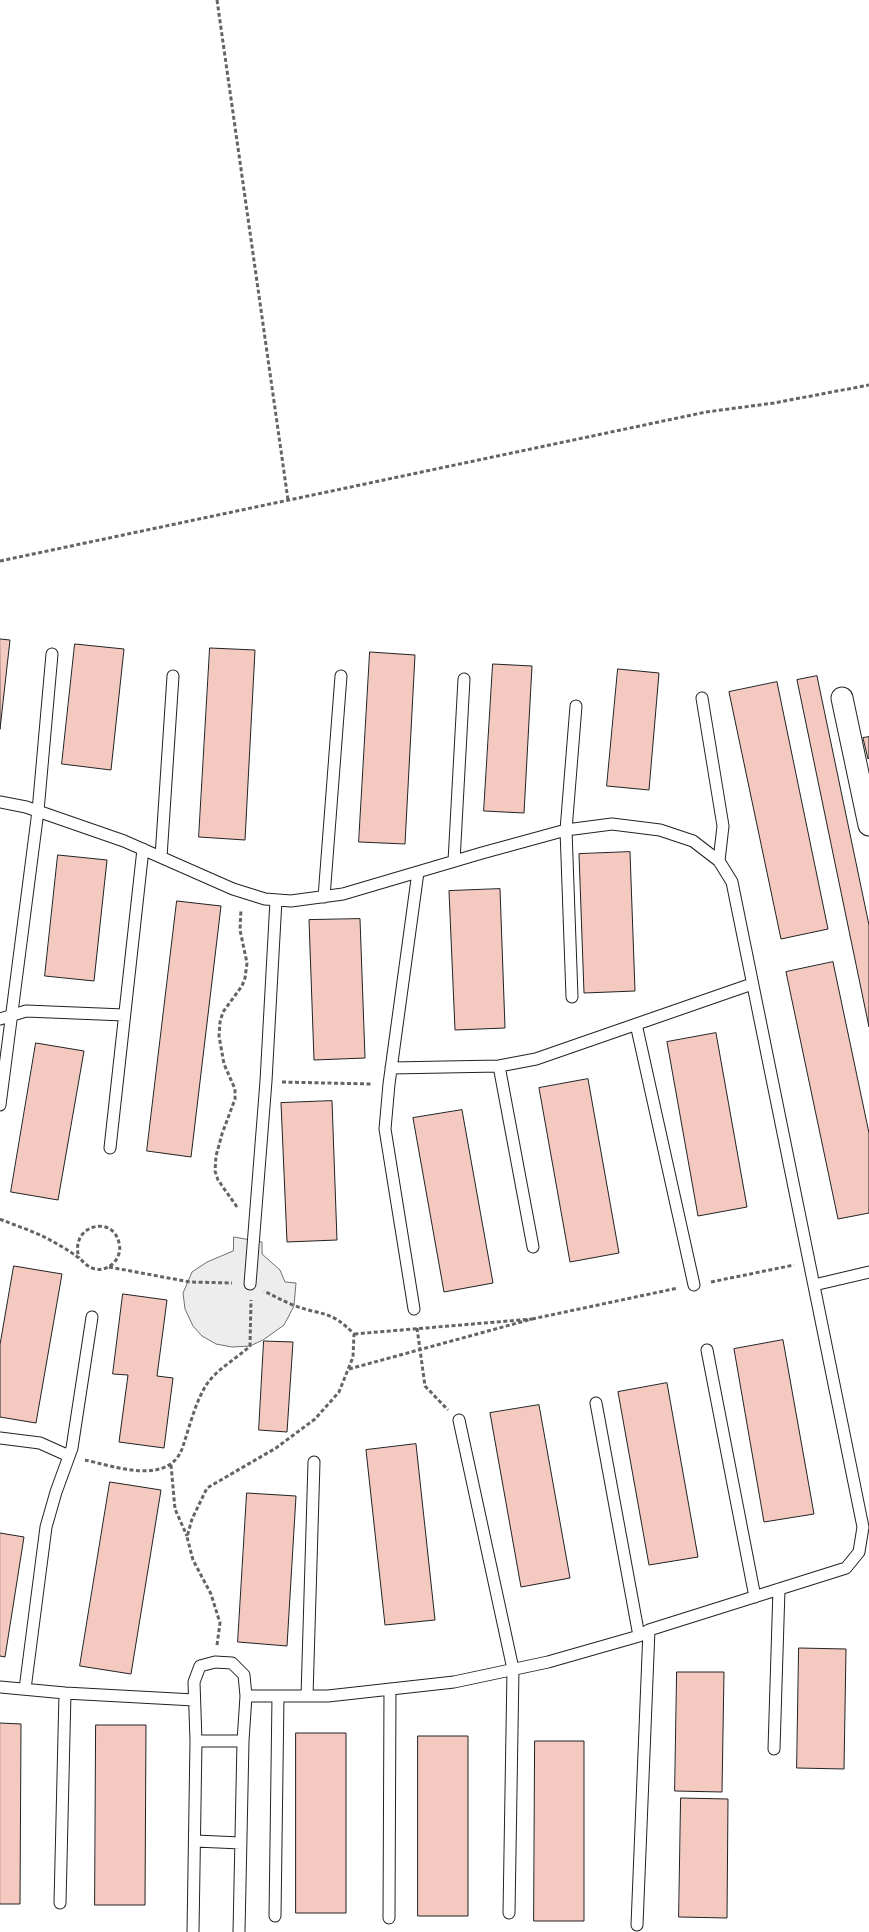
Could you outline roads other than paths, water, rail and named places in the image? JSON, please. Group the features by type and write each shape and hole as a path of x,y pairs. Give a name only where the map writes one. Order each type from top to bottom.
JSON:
{"street":[{"path":"842,698 869,825"}],"lane":[{"path":"0,1106 6,1017 38,811 52,654"},
{"path":"161,857 173,676"},
{"path":"324,897 341,676"},
{"path":"454,861 464,679"},
{"path":"702,698 723,826 719,861"},
{"path":"572,997 566,830 576,706"},
{"path":"0,802 38,811 143,849 243,892 265,899 291,901 342,894 566,830 612,824 660,830 693,841 719,861 732,882 863,1526 859,1552 846,1568 548,1662 454,1682 328,1696 246,1696"},
{"path":"110,1148 143,849"},
{"path":"414,1309 385,1129 391,1068 418,872"},
{"path":"250,1284 266,1081 276,900"},
{"path":"391,1068 499,1066 536,1059 752,984"},
{"path":"6,1017 26,1011 124,1015"},
{"path":"636,1024 694,1285"},
{"path":"499,1066 533,1247"},
{"path":"814,1285 869,1272"},
{"path":"25,1689 46,1527 72,1448 92,1316"},
{"path":"707,1350 755,1597"},
{"path":"596,1404 644,1633 637,1925"},
{"path":"459,1420 513,1669 508,1913"},
{"path":"0,1438 40,1443 69,1456"},
{"path":"307,1696 314,1462"},
{"path":"861,1541 869,1550"},
{"path":"774,1749 779,1589"},
{"path":"193,1932 196,1741 194,1682 200,1666 215,1662 232,1663 244,1675 246,1696 243,1741 239,1932"},
{"path":"0,1687 65,1693 194,1700"},
{"path":"389,1918 390,1689"},
{"path":"60,1903 65,1693"},
{"path":"275,1916 278,1696"},
{"path":"196,1741 243,1741"},
{"path":"195,1841 241,1843"}]}
